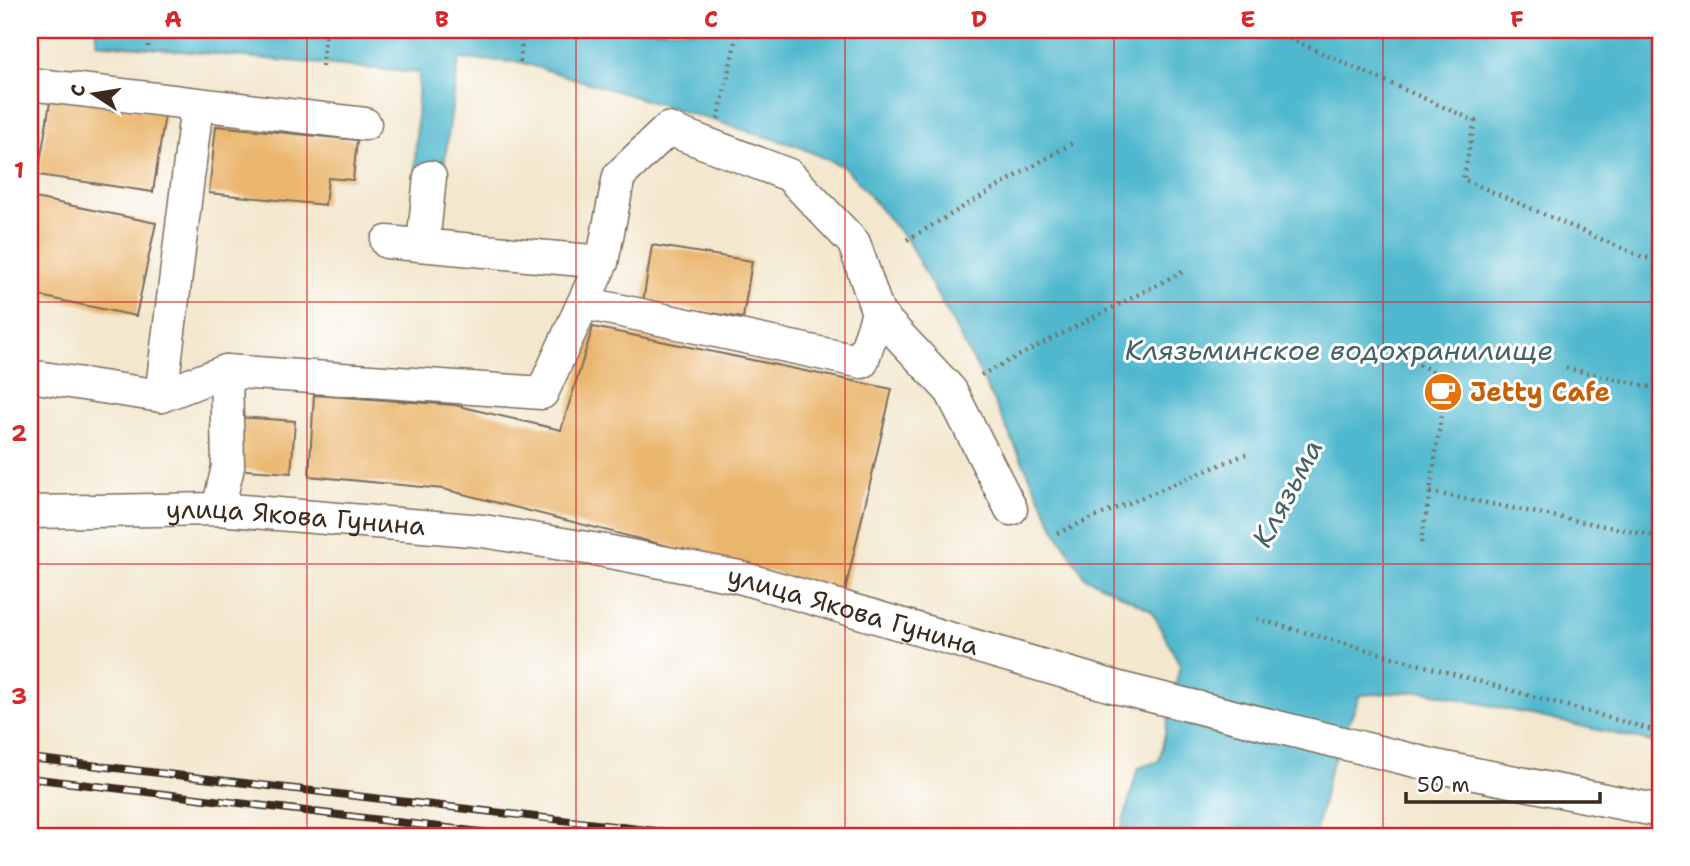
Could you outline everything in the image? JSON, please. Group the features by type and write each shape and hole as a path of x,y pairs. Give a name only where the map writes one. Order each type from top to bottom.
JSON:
{"street":[{"path":"30,84 365,124"},
{"path":"162,396 197,105"},
{"path":"30,376 162,396 226,371 542,393 602,262 619,176 668,130 789,175 853,243 878,313 951,391 1011,509"},
{"path":"423,246 430,177"},
{"path":"387,242 602,262"},
{"path":"584,303 862,362 878,313"},
{"path":"218,509 228,467 226,371"},
{"name":"улица Якова Гунина","path":"30,512 218,509 483,531 605,551 739,577 1118,688 1440,767 1660,811"}],"path":[{"path":"148,47 149,30"},
{"path":"322,66 326,30"},
{"path":"520,62 523,30"},
{"path":"718,120 738,30"},
{"path":"1270,30 1475,121 1464,180 1642,257 1660,260"},
{"path":"907,240 1074,142"},
{"path":"981,375 1186,271"},
{"path":"1374,344 1447,378 1421,544"},
{"path":"1566,368 1660,389"},
{"path":"1057,533 1246,454"},
{"path":"1430,492 1660,537"},
{"path":"1257,619 1660,732"}],"water":[{"name":"Клязьминское водохранилище","path":"96,30 1660,30 1660,744 1425,691 1360,695 1330,770 1315,836 1119,836 1138,768 1159,761 1180,665 1151,610 1085,577 1057,533 981,375 907,240 846,168 797,146 520,62 459,59 443,172 415,168 419,73 96,43"}],"building":[{"path":"51,96 165,114 153,192 38,175"},
{"path":"216,126 357,140 353,180 328,178 325,205 209,193"},
{"path":"35,198 156,223 136,316 30,294 30,224"},
{"path":"652,245 752,261 743,318 643,302"},
{"path":"593,327 892,389 845,591 443,489 309,476 314,395 454,405 561,430"},
{"path":"237,417 295,421 291,473 233,469"}],"railway":[{"path":"30,758 699,836"},
{"path":"30,778 514,836"}],"place":[{"name":"Jetty Cafe","path":"1443,392"}],"water label":[{"name":"Клязьма","path":"1287,493"}]}
